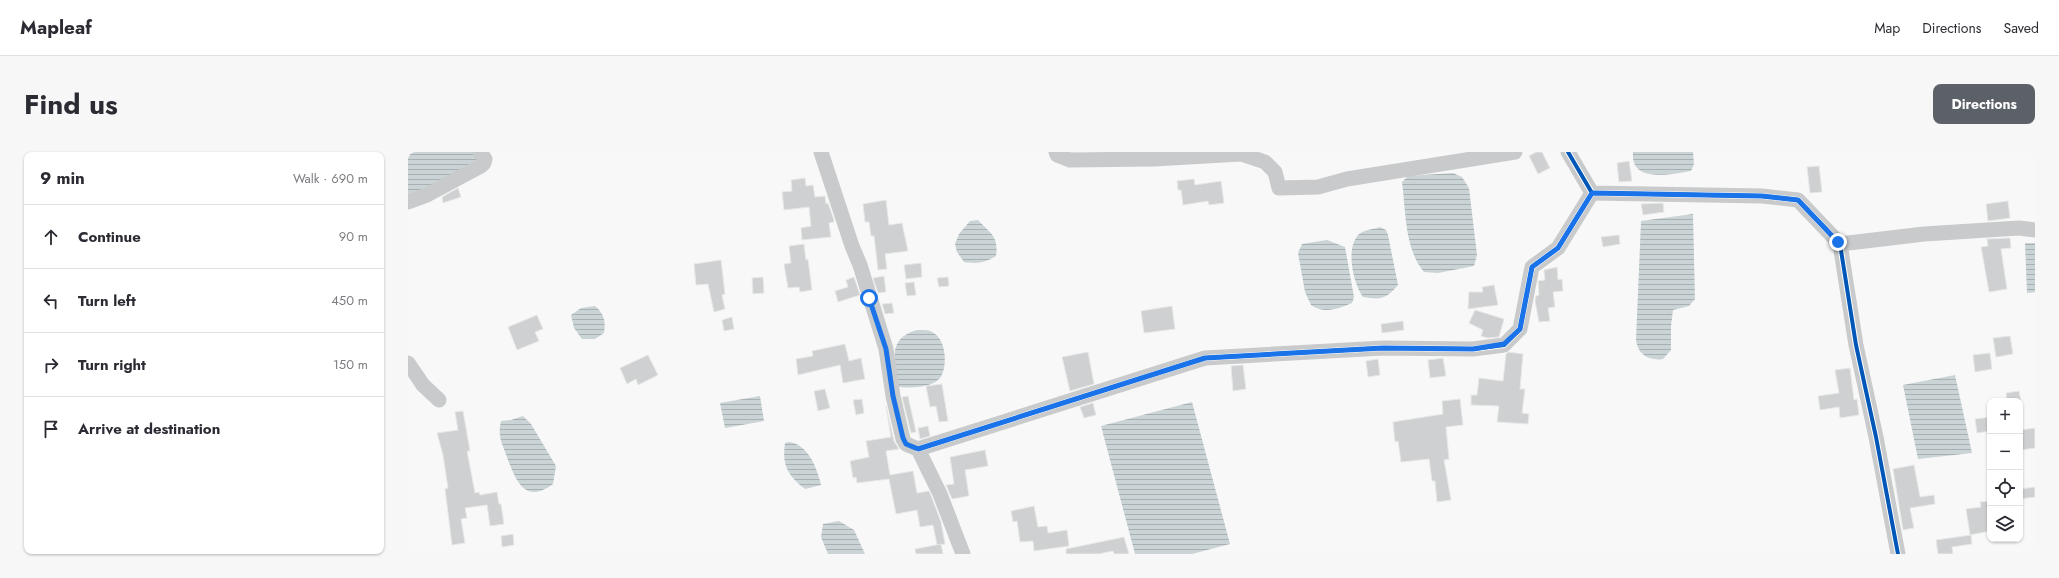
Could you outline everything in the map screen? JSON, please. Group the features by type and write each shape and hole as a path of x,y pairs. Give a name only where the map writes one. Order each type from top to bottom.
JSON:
{"street":[{"path":"408,202 427,195 481,166 485,159 480,152"},
{"path":"821,152 852,246 860,265 886,349 893,396 903,438 906,444 918,449 1205,358 1383,348 1473,349 1504,344 1520,329 1532,267 1558,248 1592,193"},
{"path":"1056,152 1057,155 1070,160 1154,159 1241,154 1265,162 1275,172 1279,188 1318,187 1347,179 1514,152"},
{"path":"1568,152 1592,193"},
{"path":"1592,193 1762,196 1798,200 1840,244 1856,345 1876,436 1898,554"},
{"path":"1840,244 1924,234 2019,228 2035,230"},
{"path":"408,363 423,385 440,400"},
{"path":"918,449 940,494 963,554"}],"shaded area":[{"path":"408,152 477,152 477,163 408,200"},
{"path":"1633,152 1693,152 1694,164 1691,171 1654,175 1645,173 1638,169 1634,162"},
{"path":"1453,173 1462,177 1469,188 1477,255 1474,266 1438,273 1424,272 1417,262 1409,241 1402,182 1408,176"},
{"path":"1693,214 1695,299 1689,306 1673,310 1671,350 1663,359 1649,358 1639,350 1636,340 1641,221"},
{"path":"978,220 995,239 997,249 996,256 981,262 964,262 957,252 955,244 959,234 970,221"},
{"path":"1380,227 1386,230 1388,235 1398,285 1386,296 1379,298 1363,297 1359,291 1354,275 1351,256 1352,248 1359,234"},
{"path":"1327,240 1345,247 1354,297 1352,303 1331,310 1316,308 1311,305 1305,292 1298,253 1302,244"},
{"path":"2025,243 2035,243 2035,292 2027,293"},
{"path":"595,306 604,318 604,333 595,339 582,339 574,328 571,315 581,308"},
{"path":"917,330 933,332 942,342 945,355 943,374 932,384 926,386 898,387 895,360 897,345 907,334"},
{"path":"1955,375 1972,453 1918,459 1903,385"},
{"path":"760,396 764,421 725,428 720,403"},
{"path":"1192,402 1230,544 1192,554 1135,554 1101,426"},
{"path":"523,416 531,424 556,466 553,484 544,490 536,492 529,491 519,483 511,468 500,437 501,421 511,420"},
{"path":"789,442 801,447 811,458 821,485 805,489 790,474 784,458 785,443"},
{"path":"839,521 854,530 865,554 828,554 821,537 823,524"}],"building":[{"path":"1536,152 1542,152 1550,168 1538,174 1529,156"},
{"path":"1629,161 1632,181 1619,182 1617,163"},
{"path":"1819,166 1822,192 1810,193 1807,167"},
{"path":"805,178 806,186 813,185 815,197 825,196 826,204 828,203 834,220 834,222 829,223 831,237 802,240 801,228 811,226 809,207 784,210 782,192 792,191 791,180"},
{"path":"1194,179 1195,185 1221,181 1224,203 1209,205 1208,201 1183,205 1181,190 1178,190 1177,181"},
{"path":"458,188 461,197 443,203 442,197"},
{"path":"886,200 889,225 902,223 908,251 885,254 887,269 878,270 874,236 871,236 869,222 865,222 863,204"},
{"path":"2008,201 2010,218 1988,221 1986,204"},
{"path":"1663,203 1664,212 1643,215 1641,204"},
{"path":"1619,235 1620,244 1603,247 1601,237"},
{"path":"2010,238 2011,248 2001,249 2007,289 1989,292 1981,247 1988,246 1987,239"},
{"path":"804,244 806,260 808,259 812,290 800,292 799,287 788,288 784,264 791,263 789,246"},
{"path":"721,260 725,294 722,295 725,309 714,312 708,284 696,285 694,264"},
{"path":"921,263 922,277 906,279 904,265"},
{"path":"1557,267 1558,280 1562,279 1563,291 1553,292 1555,307 1548,308 1550,321 1539,322 1535,301 1536,296 1539,295 1538,281 1545,280 1544,270"},
{"path":"884,276 886,292 878,293 873,278"},
{"path":"763,277 764,293 753,294 752,278"},
{"path":"854,277 860,295 838,302 835,291 848,287 846,280"},
{"path":"948,277 949,286 939,287 937,278"},
{"path":"914,282 916,295 907,296 905,283"},
{"path":"1494,285 1498,305 1468,309 1469,292 1483,292 1482,287"},
{"path":"892,303 894,313 885,314 882,304"},
{"path":"1172,306 1175,329 1144,333 1141,311"},
{"path":"1475,310 1504,319 1499,337 1488,338 1481,336 1483,330 1469,323"},
{"path":"537,315 543,329 535,332 539,341 517,350 508,327"},
{"path":"732,317 734,329 724,331 722,320"},
{"path":"1403,321 1404,330 1382,333 1381,324"},
{"path":"2010,336 2013,354 1996,357 1993,338"},
{"path":"845,344 849,361 861,358 865,379 843,383 840,365 798,375 796,359 813,356 812,351"},
{"path":"1088,352 1094,384 1070,391 1062,357"},
{"path":"1508,352 1523,354 1520,389 1525,389 1522,413 1529,414 1528,424 1497,422 1499,406 1471,405 1471,395 1477,395 1479,378 1503,381 1506,354"},
{"path":"1990,353 1992,369 1975,372 1973,355"},
{"path":"648,355 658,375 638,385 636,379 627,384 620,368"},
{"path":"1443,358 1446,376 1430,378 1428,360"},
{"path":"1378,359 1380,375 1368,377 1366,361"},
{"path":"1243,365 1246,389 1233,391 1231,366"},
{"path":"1850,368 1854,400 1857,399 1859,415 1840,418 1839,407 1820,410 1818,396 1839,393 1835,370"},
{"path":"942,384 948,421 939,422 936,406 930,407 926,386"},
{"path":"825,389 830,408 818,411 814,391"},
{"path":"2019,391 2020,398 2007,398 2006,393"},
{"path":"908,396 916,432 911,433 902,397"},
{"path":"862,399 864,413 856,415 853,400"},
{"path":"1460,399 1463,425 1446,427 1449,459 1444,460 1451,500 1437,502 1435,481 1432,481 1429,459 1401,462 1398,441 1395,442 1393,422 1443,414 1442,401"},
{"path":"1093,403 1096,415 1084,418 1080,407"},
{"path":"886,406 894,441 899,449 886,451 890,475 913,471 917,493 929,491 941,522 945,544 937,545 933,525 920,527 917,510 896,514 889,479 857,483 856,477 853,478 850,461 869,457 866,441 891,437"},
{"path":"463,411 470,451 467,451 475,493 479,492 480,495 497,492 499,504 501,504 504,524 490,526 487,505 465,508 467,518 461,519 465,543 452,545 445,489 448,488 443,455 437,433 458,430 455,412"},
{"path":"1987,417 1987,431 1977,433 1975,419"},
{"path":"928,426 930,436 920,439 918,428"},
{"path":"2035,428 2035,448 2023,450 2023,430"},
{"path":"985,450 988,466 965,470 969,496 952,499 946,485 954,484 950,457"},
{"path":"1914,465 1920,497 1934,495 1935,504 1910,508 1914,528 1903,530 1893,469"},
{"path":"2035,487 2035,497 2023,499 2023,489"},
{"path":"1987,501 1987,532 1970,535 1966,509 1981,507 1980,502"},
{"path":"1034,506 1038,527 1047,526 1048,533 1067,530 1069,546 1034,551 1033,541 1020,542 1017,521 1013,522 1011,511"},
{"path":"513,534 514,545 502,547 501,536"},
{"path":"1971,535 1972,544 1952,547 1953,554 1938,554 1936,540"},
{"path":"1124,537 1129,554 1114,554 1113,551 1098,554 1066,554 1066,549"},
{"path":"941,544 943,554 916,554 915,549"}],"cycle path":[{"path":"1568,152 1592,193 1762,196 1798,200 1840,244 1856,345 1876,437 1898,554"},
{"path":"918,449 1205,358 1383,348 1473,349 1504,345 1520,329 1532,267 1558,248 1592,193"}],"route":[{"path":"869,298 886,349 893,396 903,438 906,444 918,449 1205,358 1383,348 1473,349 1504,344 1520,329 1532,267 1558,248 1592,193 1628,192 1762,196 1798,200 1838,242"}]}
